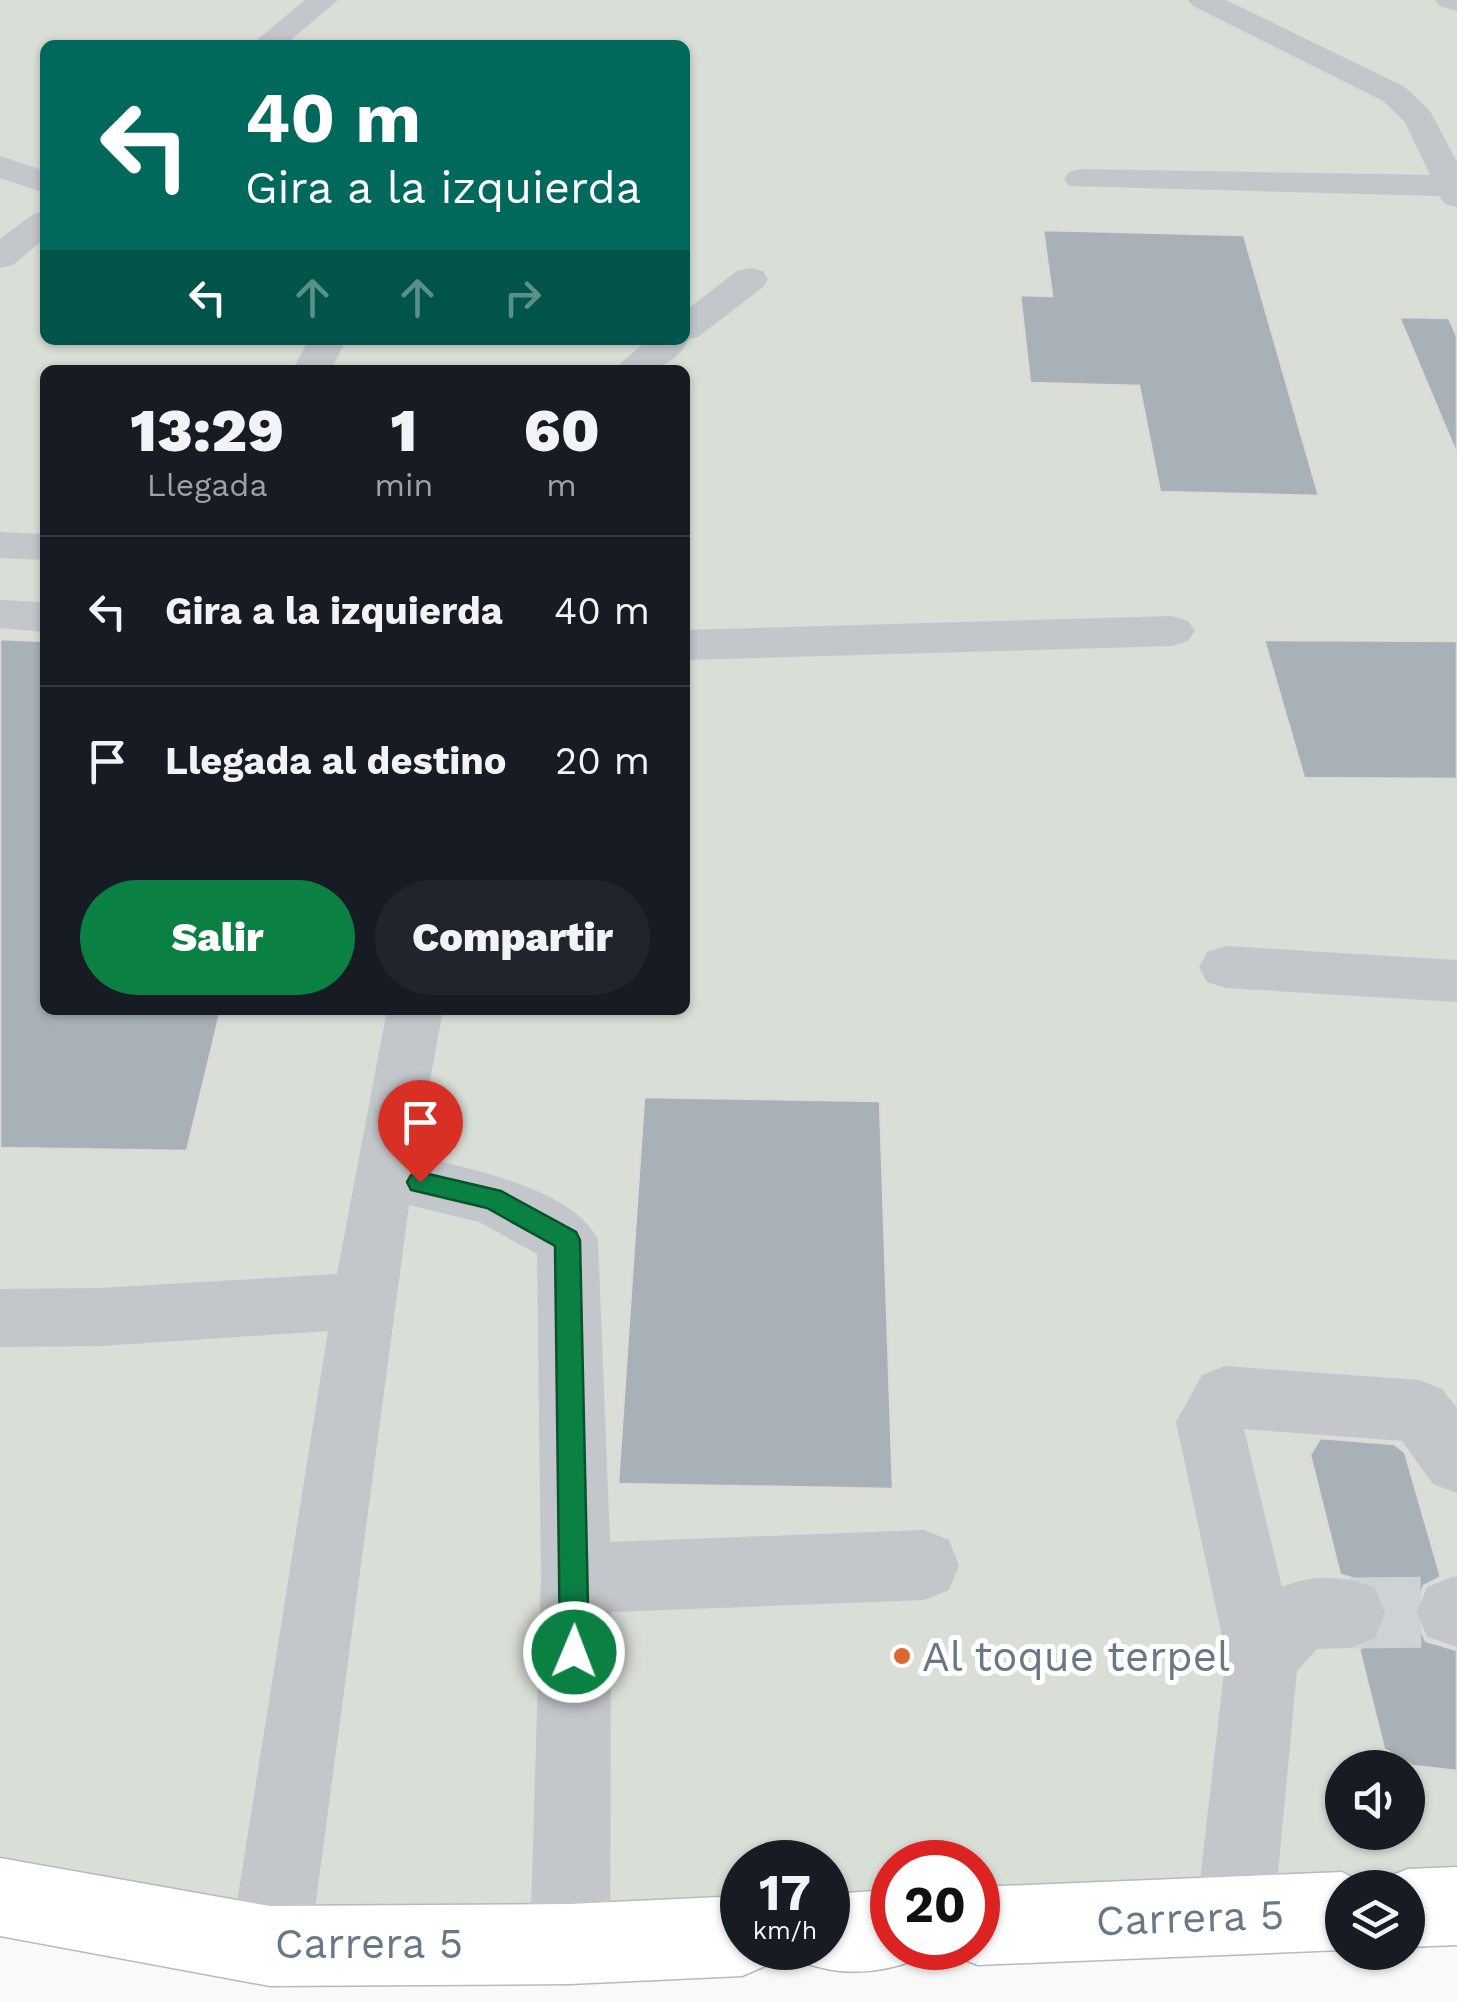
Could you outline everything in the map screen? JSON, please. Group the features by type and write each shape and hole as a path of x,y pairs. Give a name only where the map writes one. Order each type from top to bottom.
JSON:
{"main road":[{"name":"Carrera 5","path":"0,1897 270,1946 570,1944 720,1937"},
{"path":"1425,1907 1457,1906"},
{"name":"Carrera 5","path":"1000,1925 1325,1912"}],"street":[{"path":"272,40 323,0"},
{"path":"1081,179 1454,192 1420,118 1394,94 1203,0"},
{"path":"1420,118 1457,110"},
{"path":"0,166 40,181"},
{"path":"0,257 40,225"},
{"path":"690,325 750,279"},
{"path":"638,365 664,345"},
{"path":"0,545 40,547"},
{"path":"0,614 40,617"},
{"path":"690,645 1172,631"},
{"path":"1226,967 1457,981"},
{"path":"270,1946 383,1174 414,1015"},
{"path":"383,1174 492,1199 568,1240 576,1578 570,1944"},
{"path":"0,1318 101,1318 364,1301"},
{"path":"1234,1915 1262,1655 1210,1422 1225,1397 1420,1410 1451,1448 1457,1462"},
{"path":"576,1578 924,1565"},
{"path":"1262,1655 1301,1614 1350,1613"}],"shaded area":[{"path":"0,0 1457,0 1457,1873 1325,1870 1325,1879 1000,1894 1000,1840 870,1840 870,1900 850,1901 850,1840 720,1840 720,1907 563,1914 267,1913 0,1864"}],"building":[{"path":"1043,230 1244,235 1319,496 1160,492 1139,386 1030,383 1020,295 1052,296"},
{"path":"1399,317 1449,318 1457,336 1457,455"},
{"path":"0,639 40,641 40,1015 220,1015 187,1151 0,1148"},
{"path":"1264,640 1457,641 1457,779 1304,778"},
{"path":"644,1097 880,1101 893,1489 618,1484"},
{"path":"1320,1438 1394,1444 1405,1452 1441,1577 1424,1586 1414,1613 1426,1641 1457,1650 1457,1771 1425,1767 1425,1750 1384,1749 1359,1649 1378,1639 1388,1612 1376,1584 1340,1575 1310,1455"}],"tunnel":[{"path":"1350,1613 1452,1612"}],"place":[{"name":"Al toque terpel","path":"902,1656"}],"route":[{"path":"420,1182 492,1199 568,1240 576,1578 574,1652"}]}
